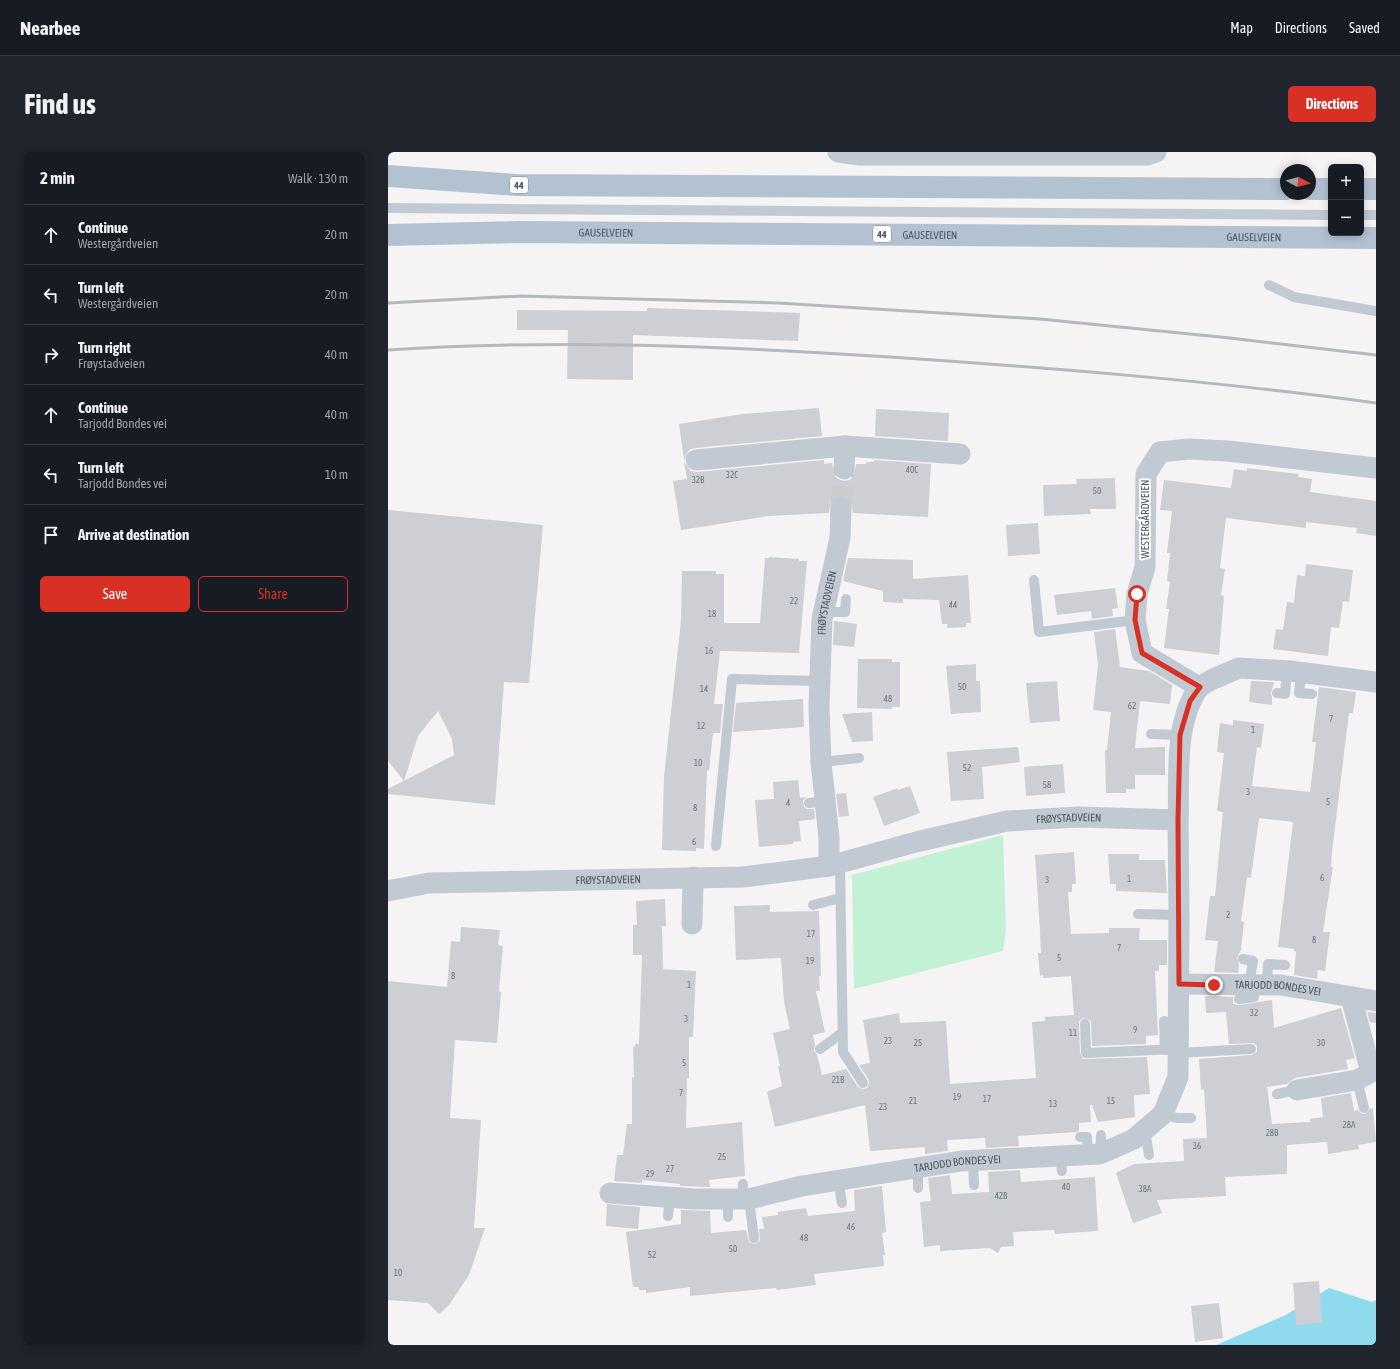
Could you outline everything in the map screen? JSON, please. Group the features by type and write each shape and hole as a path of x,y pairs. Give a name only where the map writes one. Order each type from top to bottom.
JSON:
{"main road":[{"name":"44","path":"388,176 516,185 1280,189"},
{"path":"1316,189 1328,189"},
{"path":"1364,189 1376,189"},
{"name":"GAUSELVEIEN","path":"388,235 527,232 1376,238"}],"street":[{"path":"838,152 860,155 1088,156 1147,155 1156,152"},
{"path":"696,460 845,446 960,454"},
{"path":"844,469 845,446"},
{"name":"WESTERGÅRDVEIEN","path":"1200,687 1142,653 1135,620 1137,594 1145,567 1146,474 1160,452 1189,449 1228,451 1376,468"},
{"name":"FRØYSTADVEIEN","path":"834,865 829,838 817,802 821,762 819,707 824,612 840,538 841,507"},
{"path":"1178,820 1180,735 1190,701 1200,687 1213,679 1239,668 1294,672 1376,682"},
{"name":"FRØYSTADVEIEN","path":"388,891 429,883 742,876 834,865 916,842 1007,821 1079,817 1178,820"},
{"name":"TARJODD BONDES VEI","path":"610,1193 666,1199 738,1199 796,1191 838,1180 921,1163 974,1157 1061,1163 1092,1145 1134,1139 1163,1114 1178,1077 1174,1051 1179,984 1178,820"},
{"path":"692,924 693,877"},
{"name":"TARJODD BONDES VEI","path":"1179,984 1253,988 1281,985 1376,1001"},
{"path":"1297,1090 1357,1080 1371,1072 1351,997"}],"lane":[{"path":"388,208 1328,214"},
{"path":"1364,215 1376,215"},
{"path":"1269,285 1294,297 1376,311"},
{"path":"1034,580 1040,632 1135,620"},
{"path":"824,612 845,612 846,599"},
{"path":"1277,693 1285,694 1294,672"},
{"path":"1294,672 1299,692 1312,694"},
{"path":"716,846 732,679 821,681"},
{"path":"1151,734 1180,735"},
{"path":"821,762 858,758"},
{"path":"834,865 840,898 843,1052 863,1083"},
{"path":"813,905 840,898"},
{"path":"1138,914 1179,915"},
{"path":"1242,959 1253,961 1253,988"},
{"path":"1253,988 1268,964 1284,964"},
{"path":"1164,1021 1174,1051"},
{"path":"1085,1024 1086,1053 1251,1049"},
{"path":"820,1049 842,1033"},
{"path":"1357,1080 1364,1108"},
{"path":"1277,1094 1297,1090"},
{"path":"1163,1114 1177,1118 1191,1118"},
{"path":"1144,1131 1149,1155"},
{"path":"974,1157 974,1185"},
{"path":"918,1188 921,1163"},
{"path":"838,1180 842,1203"},
{"path":"738,1199 754,1238"}],"green space":[{"path":"1003,835 1006,930 1003,951 854,989 852,875"}],"water":[{"path":"1329,1288 1372,1302 1376,1300 1376,1345 1216,1345 1286,1315"}],"building":[{"path":"647,308 800,313 798,341 633,335 633,380 567,379 568,330 517,330 517,310 647,311"},
{"path":"819,408 822,436 695,448 689,450 684,460 679,424 743,414"},
{"path":"876,409 949,413 948,441 875,436"},
{"path":"824,460 824,464 832,463 834,475 838,479 844,481 849,480 854,476 856,464 866,464 866,462 874,462 874,460 931,464 928,517 853,513 851,501 847,497 841,495 836,496 831,500 829,513 768,516 681,530 673,481 687,479 684,462 691,471 697,472"},
{"path":"1247,468 1299,474 1298,477 1312,479 1310,492 1376,501 1376,536 1356,533 1357,528 1306,522 1306,528 1226,518 1220,568 1225,569 1221,595 1224,596 1219,655 1164,648 1169,609 1166,609 1170,582 1167,581 1170,553 1167,553 1172,511 1160,510 1164,480 1231,488 1234,469 1247,471"},
{"path":"1115,478 1116,509 1090,509 1091,514 1044,516 1043,485 1077,484 1076,479"},
{"path":"388,510 543,525 529,683 504,682 495,805 388,794 388,789 404,781 388,761","holes":["438,711 452,739 454,755 404,781 418,736"]},
{"path":"1038,523 1040,554 1008,556 1006,525"},
{"path":"769,557 807,561 799,653 720,651 714,704 723,704 720,733 713,733 709,771 707,770 704,849 696,848 696,851 662,850 664,776 681,621 682,571 716,571 716,574 724,574 724,623 760,623 765,558"},
{"path":"848,558 913,560 913,579 968,575 971,623 966,623 966,627 947,628 947,624 942,624 939,600 903,599 903,603 883,602 883,591 843,581"},
{"path":"1306,564 1353,570 1349,602 1343,601 1339,628 1331,627 1328,656 1273,649 1276,629 1283,630 1287,602 1294,603 1297,575 1305,576"},
{"path":"1115,588 1118,608 1112,609 1113,616 1092,619 1091,611 1057,615 1054,595"},
{"path":"834,621 857,624 854,647 833,645"},
{"path":"1115,629 1120,667 1149,671 1172,685 1170,704 1140,701 1135,748 1165,747 1165,775 1135,775 1135,789 1126,789 1126,793 1106,793 1105,750 1107,750 1111,712 1093,710 1098,665 1094,632"},
{"path":"858,659 892,659 892,662 900,662 900,707 892,707 892,709 857,708"},
{"path":"976,664 976,681 980,681 981,712 951,714 946,666"},
{"path":"1057,681 1060,721 1030,723 1026,683"},
{"path":"1251,681 1274,682 1271,693 1272,705 1249,702"},
{"path":"1319,687 1356,692 1353,713 1349,713 1332,852 1331,867 1333,867 1323,932 1330,932 1325,971 1318,970 1317,979 1294,975 1296,952 1294,949 1278,947 1293,822 1259,818 1251,878 1247,877 1241,921 1244,922 1241,950 1237,958 1239,964 1238,973 1214,972 1218,941 1205,940 1210,896 1215,896 1223,812 1217,811 1224,753 1217,752 1220,723 1233,725 1233,720 1264,724 1261,748 1257,747 1252,786 1310,792 1316,742 1312,742"},
{"path":"803,699 804,727 733,732 736,703"},
{"path":"872,712 873,741 852,742 842,714"},
{"path":"1018,747 1020,762 982,767 984,799 951,801 947,752"},
{"path":"1063,764 1065,793 1026,796 1024,767"},
{"path":"798,780 800,798 806,797 803,801 804,807 807,809 814,809 815,819 799,821 801,841 793,842 793,844 759,847 755,800 774,799 773,782"},
{"path":"910,786 920,813 884,826 873,797 898,788 898,790"},
{"path":"846,793 849,816 839,817 836,794"},
{"path":"1074,852 1076,884 1072,884 1072,892 1068,892 1071,934 1109,933 1109,928 1140,928 1139,940 1167,940 1167,965 1159,965 1159,971 1155,971 1158,1035 1146,1036 1146,1044 1092,1046 1091,1021 1084,1018 1079,1021 1080,1053 1083,1059 1147,1057 1150,1094 1134,1095 1135,1117 1098,1122 1092,1105 1090,1105 1091,1122 1079,1123 1079,1131 1076,1132 1018,1136 1019,1146 986,1148 985,1138 947,1140 948,1151 925,1154 925,1147 870,1151 865,1105 775,1127 767,1092 782,1086 778,1066 780,1066 773,1033 790,1029 784,1002 781,958 736,960 734,906 770,905 770,912 819,911 821,976 819,976 820,991 816,991 825,1032 813,1035 815,1045 814,1050 817,1055 822,1075 846,1069 858,1087 863,1089 867,1088 869,1080 859,1065 870,1063 863,1020 899,1013 900,1023 946,1021 950,1084 1036,1078 1032,1022 1045,1021 1045,1017 1074,1015 1071,976 1043,978 1043,975 1040,976 1038,953 1041,953 1035,855"},
{"path":"1108,854 1139,854 1139,860 1165,860 1167,893 1116,891 1116,884 1110,884"},
{"path":"665,899 666,926 662,926 663,969 696,971 693,1037 689,1037 689,1078 687,1078 686,1128 742,1122 745,1176 709,1180 710,1187 680,1186 680,1184 642,1180 642,1183 614,1181 617,1155 623,1155 627,1124 632,1124 632,1077 634,1078 633,1047 635,1047 635,1044 639,1044 642,955 633,955 633,925 637,925 636,901"},
{"path":"461,927 500,930 498,945 503,946 499,991 501,992 497,1043 455,1040 450,1118 481,1120 474,1228 485,1228 469,1275 449,1305 439,1314 428,1303 388,1300 388,981 447,987 451,941 460,942"},
{"path":"1205,996 1233,997 1233,1004 1239,1005 1272,1000 1274,1028 1341,1008 1355,1058 1346,1060 1348,1069 1295,1078 1287,1084 1267,1087 1272,1124 1310,1122 1310,1119 1323,1117 1321,1098 1351,1093 1354,1111 1358,1110 1362,1114 1365,1114 1373,1108 1376,1142 1358,1145 1359,1149 1328,1154 1327,1142 1287,1145 1287,1174 1225,1177 1226,1196 1157,1200 1162,1213 1133,1223 1116,1173 1134,1164 1184,1161 1183,1139 1207,1138 1204,1089 1201,1090 1199,1059 1251,1055 1257,1052 1257,1046 1254,1043 1229,1044 1226,1012 1206,1013"},
{"path":"1367,1012 1376,1013 1376,1023 1370,1022"},
{"path":"1020,1170 1021,1182 1095,1177 1098,1231 1055,1234 1054,1230 1013,1232 1014,1246 1001,1247 998,1253 990,1248 940,1251 940,1245 924,1247 920,1202 931,1201 928,1178 950,1175 952,1194 989,1192 988,1172"},
{"path":"882,1186 886,1232 882,1233 885,1255 883,1255 884,1266 814,1274 816,1285 777,1290 776,1288 690,1296 690,1287 646,1293 646,1290 639,1290 639,1287 633,1287 626,1232 681,1224 681,1210 710,1211 711,1233 746,1230 749,1242 755,1244 760,1240 759,1229 764,1229 762,1217 778,1215 778,1212 806,1208 808,1216 855,1211 854,1190"},
{"path":"607,1204 640,1207 638,1229 606,1226"},
{"path":"1319,1281 1322,1323 1296,1325 1293,1283"},
{"path":"1219,1303 1223,1338 1195,1342 1191,1306"}],"tunnel":[{"path":"841,507 844,469"}],"railway":[{"path":"388,303 521,296 778,303 1040,319 1230,338 1376,355"},
{"path":"388,350 576,344 702,347 827,353 951,361 1134,376 1255,388 1376,403"}],"route":[{"path":"1137,594 1135,620 1142,653 1200,687 1190,701 1180,735 1178,820 1179,984 1214,985"}]}
